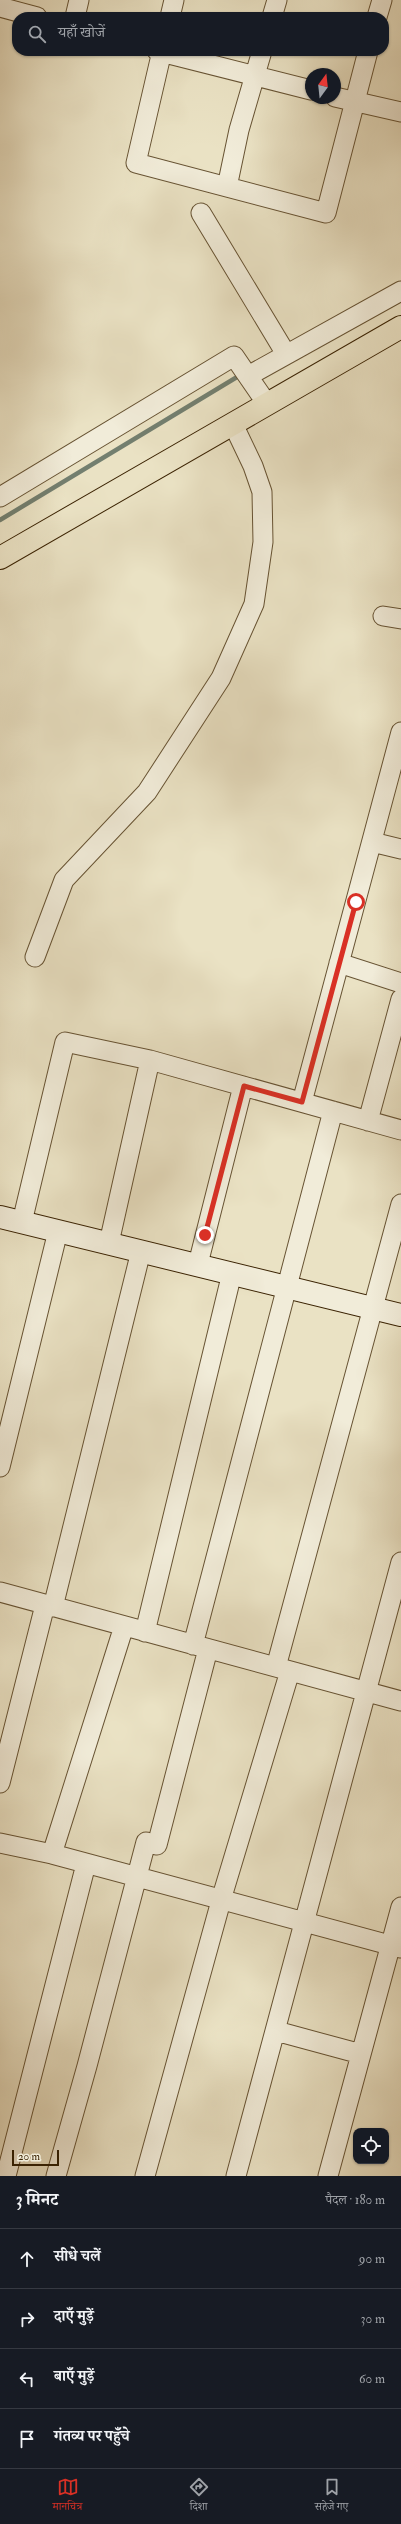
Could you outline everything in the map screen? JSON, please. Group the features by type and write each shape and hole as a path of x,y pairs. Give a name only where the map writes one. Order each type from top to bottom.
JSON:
{"highway":[{"path":"0,558 401,327"}],"street":[{"path":"76,12 79,0"},
{"path":"171,12 174,0"},
{"path":"273,12 277,0"},
{"path":"378,12 382,0"},
{"path":"1,6 21,12"},
{"path":"159,56 136,163 326,213 367,56"},
{"path":"176,56 305,88"},
{"path":"227,187 239,130 261,56"},
{"path":"341,98 401,112"},
{"path":"201,213 286,354"},
{"path":"248,376 401,291"},
{"path":"0,496 234,356 267,404"},
{"path":"34,957 64,880 147,792 221,678 254,604 263,542 262,492 253,466 233,424"},
{"path":"302,1102 401,732"},
{"path":"372,842 401,849"},
{"path":"339,963 401,983"},
{"path":"368,1121 401,999"},
{"path":"22,1222 65,1042 150,1060 401,1130"},
{"path":"109,1243 150,1060"},
{"path":"198,1264 244,1086"},
{"path":"56,2176 146,1842 157,1844 201,1647 288,1286 333,1111"},
{"path":"146,2176 283,1669 372,1308 401,1204"},
{"path":"0,1217 198,1264 401,1315"},
{"path":"0,1467 58,1231"},
{"path":"0,1783 49,1606 141,1251"},
{"path":"145,1632 232,1273"},
{"path":"236,2176 401,1562"},
{"path":"0,1592 401,1701"},
{"path":"52,1854 124,1626"},
{"path":"0,1843 52,1854 136,1878 396,1946"},
{"path":"6,2176 86,1864"},
{"path":"328,2176 361,2054 396,1946 401,1907"},
{"path":"276,2031 361,2054"}],"waterway":[{"path":"0,520 242,374"}],"route":[{"path":"205,1235 244,1086 302,1102 356,902"}]}
